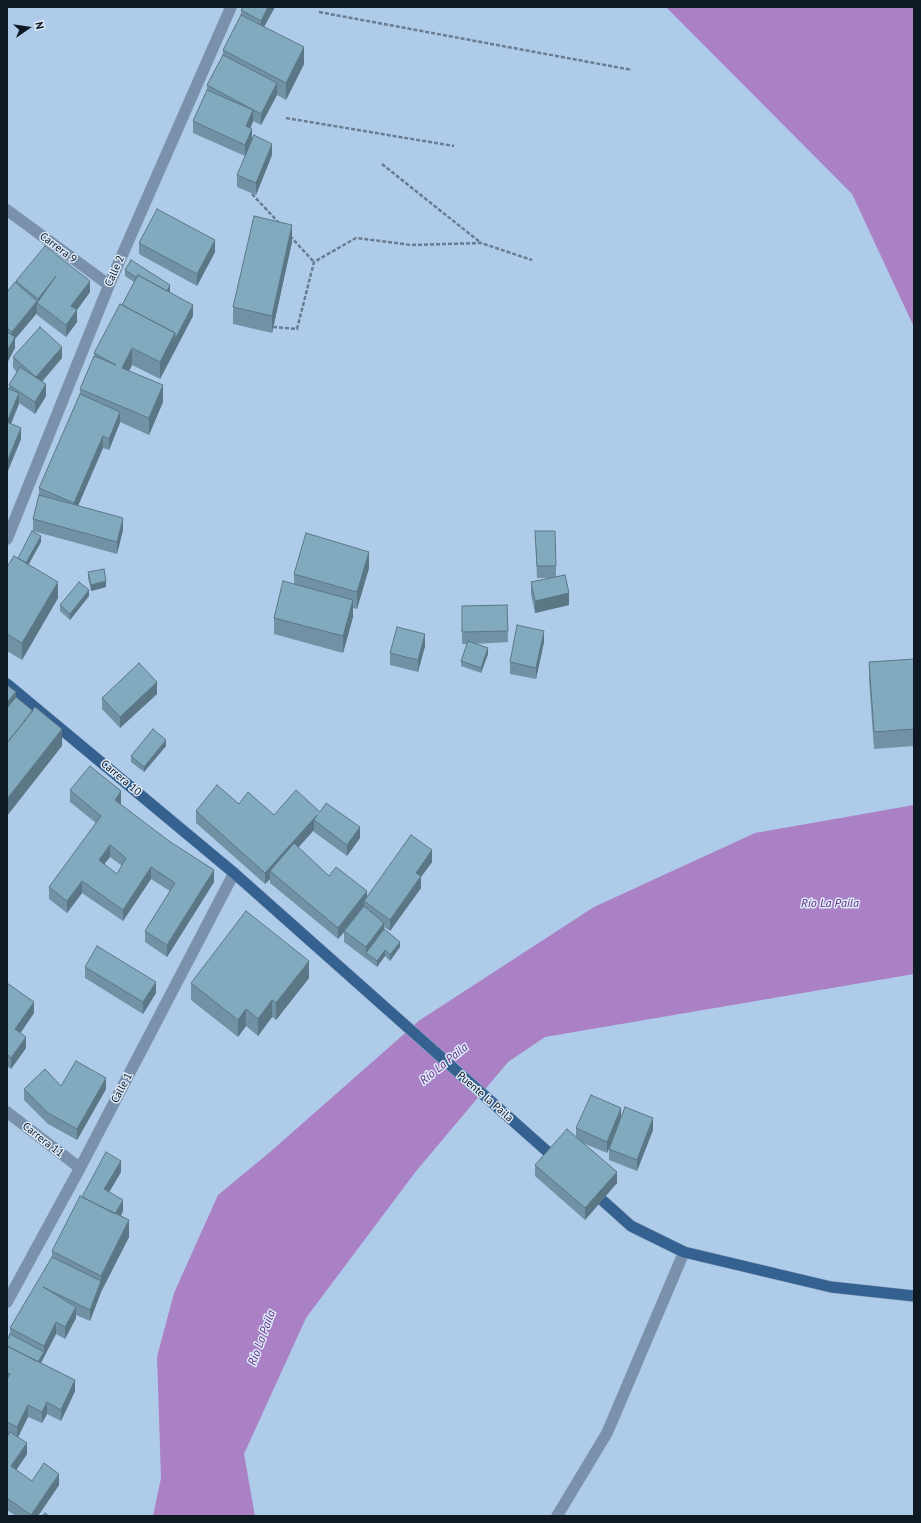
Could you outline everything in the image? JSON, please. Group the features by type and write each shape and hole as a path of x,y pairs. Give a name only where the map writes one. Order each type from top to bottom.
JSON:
{"main road":[{"name":"Carrera 10","path":"7,684 234,873 304,937"},
{"name":"Puente la Paila","path":"304,937 566,1168"},
{"path":"583,1184 631,1226 684,1252 831,1287 914,1296"}],"street":[{"name":"Calle 2","path":"7,539 109,286 231,7"},
{"name":"Carrera 9","path":"7,210 109,286"},
{"name":"Calle 1","path":"7,1302 80,1168 234,873"},
{"name":"Carrera 11","path":"7,1112 80,1168"},
{"path":"557,1516 607,1434 684,1252"}],"path":[{"path":"319,12 632,70"},
{"path":"286,118 454,146"},
{"path":"382,164 481,243"},
{"path":"252,194 283,228"},
{"path":"288,234 314,262"},
{"path":"273,327 297,329 314,262 356,238 411,245 481,243 532,260"}],"water":[{"path":"666,7 914,7 914,327 852,194"},
{"name":"Río La Paila","path":"914,805 914,974 545,1037 508,1062 417,1170 306,1318 244,1454 255,1516 153,1516 161,1478 157,1357 174,1293 218,1195 270,1152 420,1020 594,907 755,833"}],"building":[{"path":"243,7 268,7 261,21 241,10"},
{"path":"241,15 304,47 286,83 223,50"},
{"path":"223,55 277,83 261,114 207,85"},
{"path":"207,90 253,110 246,126 252,129 245,145 193,121"},
{"path":"254,135 272,144 256,183 237,175"},
{"path":"157,209 215,240 197,274 139,243"},
{"path":"254,216 292,225 272,316 233,307"},
{"path":"45,246 90,281 71,306 77,310 66,325 37,303 56,276 38,299 16,281"},
{"path":"131,260 170,285 167,291 138,275 137,278 125,270"},
{"path":"138,275 193,305 175,339 175,333 122,305"},
{"path":"15,282 37,301 12,332 7,328 7,292"},
{"path":"120,304 175,333 160,362 132,348 122,368 163,385 149,418 80,389 94,356 116,365 94,353"},
{"path":"40,327 62,347 36,377 13,357"},
{"path":"7,332 15,337 7,351"},
{"path":"20,367 46,384 35,402 9,385"},
{"path":"7,388 19,393 7,422"},
{"path":"80,394 120,412 109,439 103,436 74,503 39,488"},
{"path":"7,422 21,428 7,462"},
{"path":"39,495 123,518 117,542 33,519"},
{"path":"32,531 41,536 26,563 18,558"},
{"path":"535,531 555,531 556,566 537,566"},
{"path":"306,533 369,552 357,592 294,574"},
{"path":"14,556 58,582 22,643 7,634 7,567"},
{"path":"104,569 106,581 91,585 88,572"},
{"path":"565,575 569,593 535,601 531,582"},
{"path":"283,581 353,600 343,636 274,618"},
{"path":"79,582 89,590 70,614 60,605"},
{"path":"507,605 508,631 462,632 462,606"},
{"path":"517,625 544,631 536,668 510,662"},
{"path":"397,627 425,634 418,660 390,653"},
{"path":"468,641 488,648 481,668 461,661"},
{"path":"914,659 914,729 874,732 869,662"},
{"path":"139,663 157,682 120,717 102,698"},
{"path":"7,685 16,692 7,702"},
{"path":"16,697 33,711 7,743 7,708"},
{"path":"35,707 62,729 7,799 7,743"},
{"path":"153,729 166,740 144,767 131,756"},
{"path":"90,766 121,791 115,800 169,841 214,870 167,945 145,931 175,883 151,867 123,910 82,881 67,901 49,887 101,816 70,790","holes":["110,845 126,858 117,874 99,860"]},
{"path":"217,785 239,804 248,792 274,815 296,790 320,812 326,803 360,827 347,845 314,820 317,815 265,873 196,811"},
{"path":"411,835 432,850 416,873 421,876 390,920 364,901"},
{"path":"294,843 329,876 336,867 367,891 338,928 270,871"},
{"path":"364,906 384,923 366,947 344,931"},
{"path":"246,911 309,961 276,1003 272,1000 258,1019 246,1009 238,1020 191,983"},
{"path":"384,929 400,942 390,955 385,950 377,961 366,953"},
{"path":"97,946 156,982 143,1002 85,967"},
{"path":"7,983 34,1002 15,1029 26,1037 11,1058 7,1054"},
{"path":"76,1061 106,1078 77,1129 48,1113 24,1089 45,1069 61,1086"},
{"path":"591,1095 621,1108 607,1142 576,1128"},
{"path":"625,1107 653,1118 637,1160 609,1149"},
{"path":"567,1129 617,1172 585,1208 535,1165"},
{"path":"106,1152 121,1161 104,1189 123,1200 115,1214 82,1197"},
{"path":"80,1196 129,1220 101,1276 52,1251"},
{"path":"52,1257 101,1281 90,1310 43,1287 76,1307 65,1327 56,1322 44,1346 10,1328"},
{"path":"10,1334 44,1352 38,1362 7,1346 7,1340"},
{"path":"7,1346 75,1380 61,1410 47,1402 42,1412 28,1405 17,1427 7,1422 7,1379 10,1374 7,1373"},
{"path":"10,1432 27,1443 11,1466 32,1481 44,1463 59,1474 31,1515 7,1498 7,1437"},
{"path":"45,1513 49,1516 42,1516"}]}
